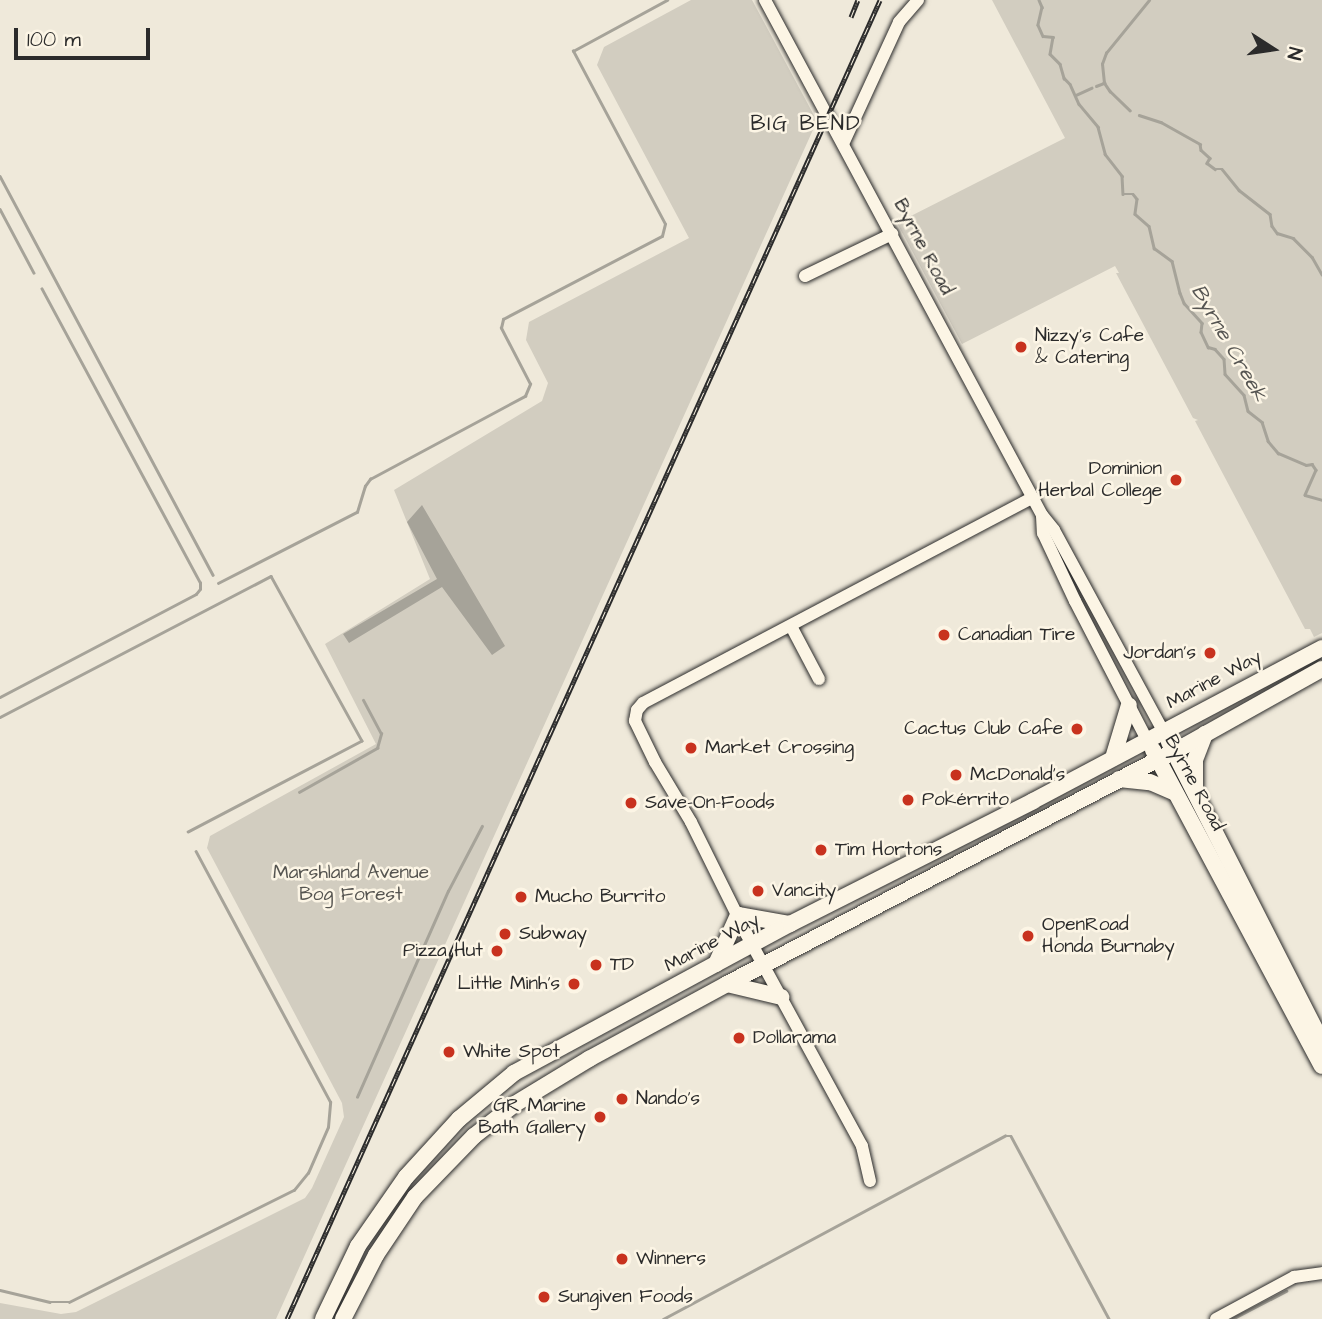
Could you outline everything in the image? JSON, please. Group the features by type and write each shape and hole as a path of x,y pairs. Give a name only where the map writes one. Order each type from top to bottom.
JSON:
{"main road":[{"name":"Marine Way","path":"323,1319 358,1247 385,1205 433,1145 514,1073 754,946 790,924 1322,648"},
{"path":"342,1319 376,1255 415,1197 474,1136 515,1104 589,1059 727,984 1174,751 1322,669"},
{"path":"1113,758 1129,705"},
{"name":"Byrne Road","path":"1163,731 1322,1042"},
{"path":"1195,790 1195,760 1205,734"},
{"name":"Byrne Road","path":"1147,740 1322,1066"},
{"path":"1116,779 1142,780 1173,792"},
{"path":"716,964 738,915 790,924"},
{"path":"727,984 781,997"}],"street":[{"name":"Byrne Road","path":"765,0 1032,498 1054,530 1163,731"},
{"path":"843,145 896,29 918,0"},
{"path":"805,276 892,234"},
{"path":"870,1181 862,1146 640,731 635,721 636,710 643,703 1032,498"},
{"name":"Byrne Road","path":"1042,515 1043,533 1147,740"},
{"path":"791,626 819,679"},
{"path":"1216,1319 1294,1277 1322,1273"}],"green space":[{"name":"Marshland Avenue Bog Forest","path":"691,0 752,0 817,121 276,1319 0,1319 0,1303 61,1314 76,1312 305,1198 312,1188 344,1117 342,1103 207,848 210,836 376,744 325,644 430,579 394,490 542,401 548,383 526,340 529,322 689,238 597,65 604,47"},
{"path":"992,0 1322,0 1322,633 1314,637 1310,629 1305,629 1195,421 1198,420 1193,418 1116,273 1119,273 1115,266 962,344 897,223 1065,138"}],"shaded area":[{"path":"422,505 505,646 492,655 442,587 349,643 343,634 437,579 407,522"}],"waterway":[{"path":"218,583 357,512 370,479 525,396 530,384 501,328 503,319 662,236 665,224 573,51 667,0"},
{"name":"Byrne Creek","path":"1039,0 1042,7 1038,25 1043,36 1053,37 1050,54 1060,64 1064,78 1070,84 1079,104 1098,127 1105,154 1122,176 1123,194 1133,194 1137,199 1135,214 1149,226 1154,248 1172,261 1184,303 1202,323 1201,332 1208,347 1215,349 1224,359 1225,374 1244,395 1248,411 1262,422 1268,441 1278,453 1306,465 1312,464 1316,470 1305,495 1322,500"},
{"path":"1130,111 1104,83 1102,64 1106,53 1149,0"},
{"path":"1096,86 1104,83"},
{"path":"1076,95 1091,88"},
{"path":"1139,115 1161,122 1200,144 1201,150 1210,158 1207,163 1215,169 1222,169 1239,190 1270,214 1272,226 1277,233 1293,238 1312,257 1322,274"},
{"path":"0,176 213,575"},
{"path":"0,209 34,273"},
{"path":"0,697 196,594 200,589 200,583 42,289"},
{"path":"0,717 271,576 362,741 188,832"},
{"path":"299,792 377,748 381,734 363,700"},
{"path":"357,1097 448,891 482,826"},
{"path":"0,1290 50,1302 69,1302 294,1190 308,1173 328,1127 330,1102 196,852"},
{"path":"663,1319 1005,1136 1011,1136 1109,1319"},
{"path":"1232,1319 1286,1291"}],"railway":[{"path":"851,17 858,0"},
{"path":"287,1319 880,0"}],"place":[{"name":"Nizzy's Cafe & Catering","path":"1021,347"},
{"name":"Dominion Herbal College","path":"1176,480"},
{"name":"Canadian Tire","path":"944,635"},
{"name":"Jordan's","path":"1210,653"},
{"name":"Cactus Club Cafe","path":"1077,729"},
{"name":"Market Crossing","path":"691,748"},
{"name":"McDonald's","path":"956,775"},
{"name":"Pokérrito","path":"908,800"},
{"name":"Save-On-Foods","path":"631,803"},
{"name":"Tim Hortons","path":"821,850"},
{"name":"Vancity","path":"758,891"},
{"name":"Mucho Burrito","path":"521,897"},
{"name":"Subway","path":"505,934"},
{"name":"OpenRoad Honda Burnaby","path":"1028,936"},
{"name":"Pizza Hut","path":"497,951"},
{"name":"TD","path":"596,965"},
{"name":"Little Minh's","path":"574,984"},
{"name":"Dollarama","path":"739,1038"},
{"name":"White Spot","path":"449,1052"},
{"name":"Nando's","path":"622,1099"},
{"name":"GR Marine Bath Gallery","path":"600,1117"},
{"name":"Winners","path":"622,1259"},
{"name":"Sungiven Foods","path":"544,1297"}],"district":[{"name":"BIG BEND","path":"806,124"}]}
